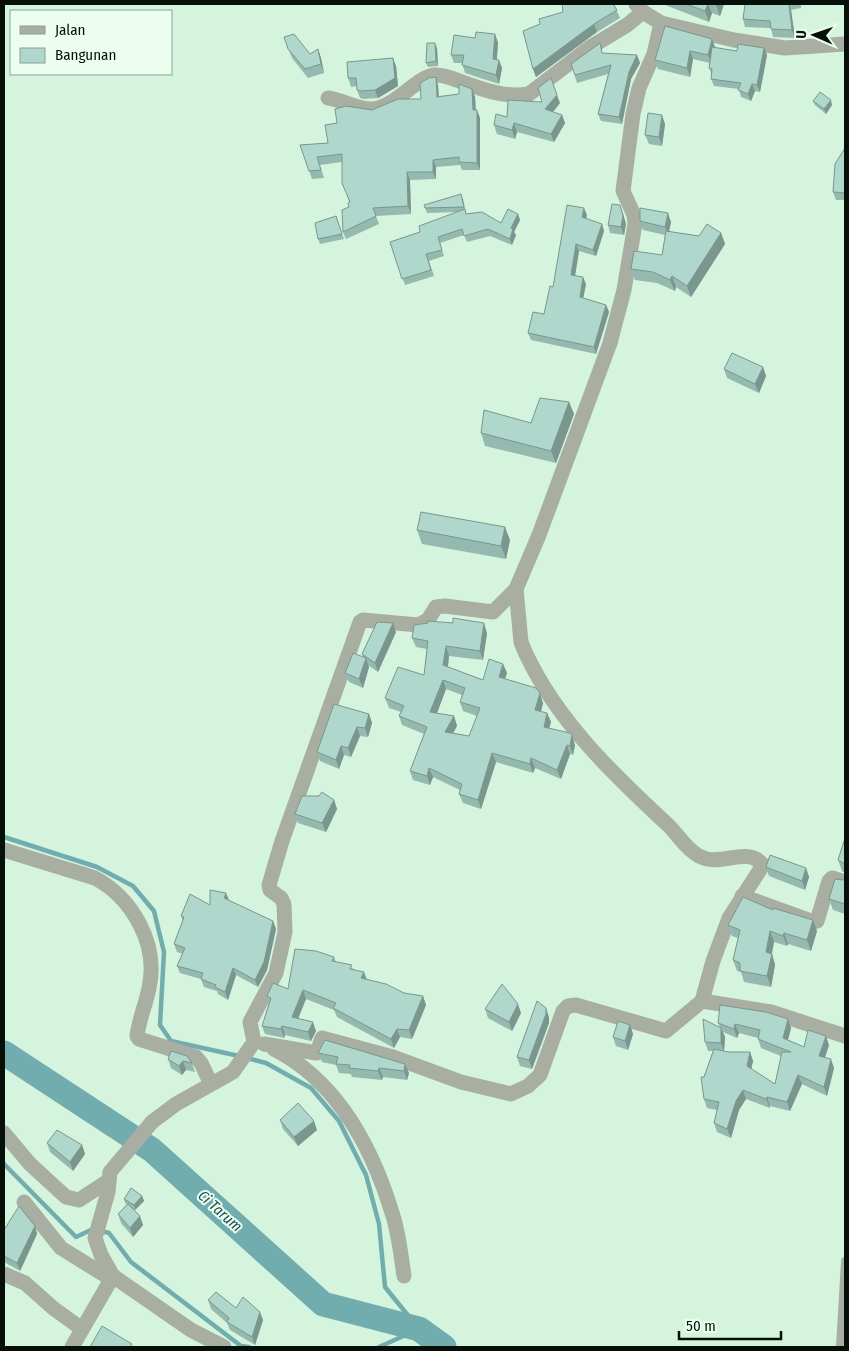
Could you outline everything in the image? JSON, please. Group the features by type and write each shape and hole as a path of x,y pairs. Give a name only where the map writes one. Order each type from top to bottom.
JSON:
{"street":[{"path":"328,98 361,108 376,108 398,99 426,77 439,75 492,93 529,94 589,48 627,25 639,8 661,23 734,40 785,48 845,44"},
{"path":"256,1044 250,1022 276,973 286,932 284,904 270,890 269,884 285,832 360,622 363,620 418,625 428,620 436,608 445,606 491,613 516,589 540,535 610,343 624,290 635,218 623,189 633,114 640,88 654,54 661,23"},
{"path":"256,1044 316,1053 322,1038 393,1057 461,1082 511,1094 528,1086 540,1075 563,1011 568,1006 576,1005 666,1031 702,1001 713,961 729,918 742,896 762,870 762,863 744,855 715,861 696,854 642,802 563,718 526,654 522,642 516,589"},
{"path":"4,850 95,878 108,885 128,904 142,928 150,962 150,987 138,1029 139,1039 196,1057 211,1084"},
{"path":"742,896 815,922 829,882 832,878 845,882"},
{"path":"702,1001 771,1012 845,1036"},
{"path":"112,1277 95,1238 108,1192 108,1180 117,1162 152,1122 236,1069 256,1044"},
{"path":"256,1044 287,1056 328,1090 344,1108 367,1146 394,1217 404,1276"},
{"path":"4,1133 30,1164 66,1197 79,1200 108,1180"},
{"path":"24,1202 61,1248 112,1277 191,1330 224,1347"},
{"path":"4,1274 25,1283 82,1329"},
{"path":"72,1347 112,1277"}],"lane":[{"path":"840,1347 845,1261"}],"building":[{"path":"562,4 613,4 617,10 594,24 533,69 523,31 540,24 539,19 563,12"},
{"path":"686,4 708,4 705,11"},
{"path":"745,4 789,4 792,30 771,29 770,21 743,19"},
{"path":"665,26 712,39 708,55 690,51 687,68 655,60"},
{"path":"476,32 495,34 493,59 499,60 496,75 462,65 464,55 451,55 454,35 475,38"},
{"path":"294,34 310,54 318,49 321,64 305,69 288,49 284,37"},
{"path":"427,43 435,43 436,61 426,63"},
{"path":"600,43 602,53 637,55 629,72 619,117 598,114 611,65 575,75 571,64"},
{"path":"738,44 764,48 757,85 752,84 748,94 738,90 741,83 711,79 712,69 709,68 712,47 737,51"},
{"path":"393,58 395,78 375,90 357,90 356,78 348,78 347,62"},
{"path":"436,77 437,97 459,94 459,84 472,89 473,110 477,110 477,163 459,162 459,157 433,160 433,172 407,172 408,206 373,208 376,216 343,232 342,210 349,207 348,203 350,202 342,183 342,154 317,157 321,170 309,171 300,145 328,143 325,125 337,123 335,109 346,106 372,110 398,99 421,99 420,83 429,78"},
{"path":"551,78 557,95 545,109 562,115 551,134 514,123 512,130 494,125 496,114 507,117 508,100 542,102 538,88"},
{"path":"820,92 831,100 824,109 813,101"},
{"path":"648,113 662,115 659,137 645,135"},
{"path":"845,148 845,193 833,192 835,164"},
{"path":"461,194 464,207 425,208 424,205"},
{"path":"612,204 620,205 623,216 621,227 608,225"},
{"path":"567,205 584,208 582,217 602,224 593,250 576,244 571,275 583,277 580,297 606,305 594,347 528,333 533,312 544,314 550,286 553,287"},
{"path":"640,208 668,213 665,227 640,221"},
{"path":"465,209 466,214 482,212 501,223 508,209 518,214 511,228 513,229 510,239 488,229 464,236 462,229 438,237 442,250 426,254 431,270 402,279 390,242 420,232 419,226"},
{"path":"336,216 342,234 318,239 315,223"},
{"path":"707,224 721,233 687,286 672,276 670,280 653,272 631,269 634,251 662,255 666,231 699,236"},
{"path":"732,353 763,367 755,384 724,369"},
{"path":"540,398 569,402 551,451 481,433 484,410 531,423"},
{"path":"421,512 505,527 501,546 417,530"},
{"path":"453,618 484,623 480,651 446,646 443,665 483,680 489,659 503,664 499,677 536,688 540,693 535,710 547,713 544,727 572,735 570,746 567,745 557,770 531,758 530,764 492,753 478,800 459,794 462,784 429,768 427,776 410,771 427,727 399,716 404,706 385,698 398,667 424,675 428,641 412,638 414,625 428,623 428,621 453,623","holes":["443,680 465,688 460,702 480,708 469,736 445,732 454,716 430,712"]},
{"path":"377,622 393,623 375,663 362,654"},
{"path":"353,653 366,658 359,679 345,673"},
{"path":"334,704 369,714 365,728 357,727 348,748 341,746 336,760 317,752"},
{"path":"322,792 334,800 322,823 295,814 302,796 319,796"},
{"path":"845,838 845,864 838,860"},
{"path":"770,855 806,868 802,881 766,867"},
{"path":"845,878 845,904 829,899 835,879 844,880"},
{"path":"210,890 226,893 224,898 273,921 264,962 255,980 233,968 225,992 215,987 216,985 201,979 203,973 177,966 185,948 174,944 184,917 181,916 190,894 210,905"},
{"path":"743,897 773,910 773,908 813,920 807,940 784,933 783,936 770,931 766,952 772,954 767,976 740,971 740,963 733,960 740,930 728,925"},
{"path":"295,949 316,951 334,957 332,961 352,965 350,969 364,972 361,978 386,984 404,993 423,996 409,1030 397,1029 391,1039 333,1008 336,1003 303,990 292,1017 313,1022 308,1032 282,1026 281,1029 262,1026 271,998 267,996 273,983 288,989"},
{"path":"502,984 518,1004 509,1022 485,1009"},
{"path":"537,1001 546,1008 546,1014 529,1060 517,1057"},
{"path":"720,1005 766,1012 788,1019 783,1038 804,1047 808,1030 826,1036 819,1056 831,1059 824,1087 798,1075 787,1102 767,1097 766,1099 743,1090 736,1101 727,1129 714,1123 719,1102 704,1099 701,1077 704,1077 714,1049 728,1052 750,1052 747,1066 775,1084 782,1052 791,1052 758,1039 760,1030 735,1024 734,1029 718,1023"},
{"path":"703,1019 721,1028 721,1043 705,1042"},
{"path":"618,1021 630,1025 625,1041 613,1037"},
{"path":"325,1040 405,1064 404,1071 379,1068 378,1071 349,1068 350,1065 336,1064 338,1057 318,1053"},
{"path":"171,1051 187,1056 192,1063 183,1061 179,1066 168,1059"},
{"path":"298,1103 314,1121 294,1137 280,1120"},
{"path":"57,1130 82,1145 70,1162 47,1143"},
{"path":"131,1188 142,1196 134,1205 124,1199"},
{"path":"128,1204 140,1216 130,1228 118,1214"},
{"path":"19,1206 35,1226 17,1263 4,1256 4,1230"},
{"path":"216,1292 236,1308 243,1297 260,1312 252,1337 227,1322 229,1318 208,1300"},
{"path":"102,1326 132,1344 130,1347 90,1347"}],"waterway":[{"path":"4,837 97,867 133,886 154,911 164,952 160,1025 171,1041 239,1056"},
{"name":"Ci Tarum","path":"4,1053 152,1150 323,1304 419,1329 444,1347"},
{"path":"247,1058 266,1063 311,1088 339,1121 366,1175 379,1224 385,1287 419,1329 379,1347"},
{"path":"4,1164 76,1237 93,1229"},
{"path":"101,1231 109,1233 131,1262 241,1346 249,1347"}]}
